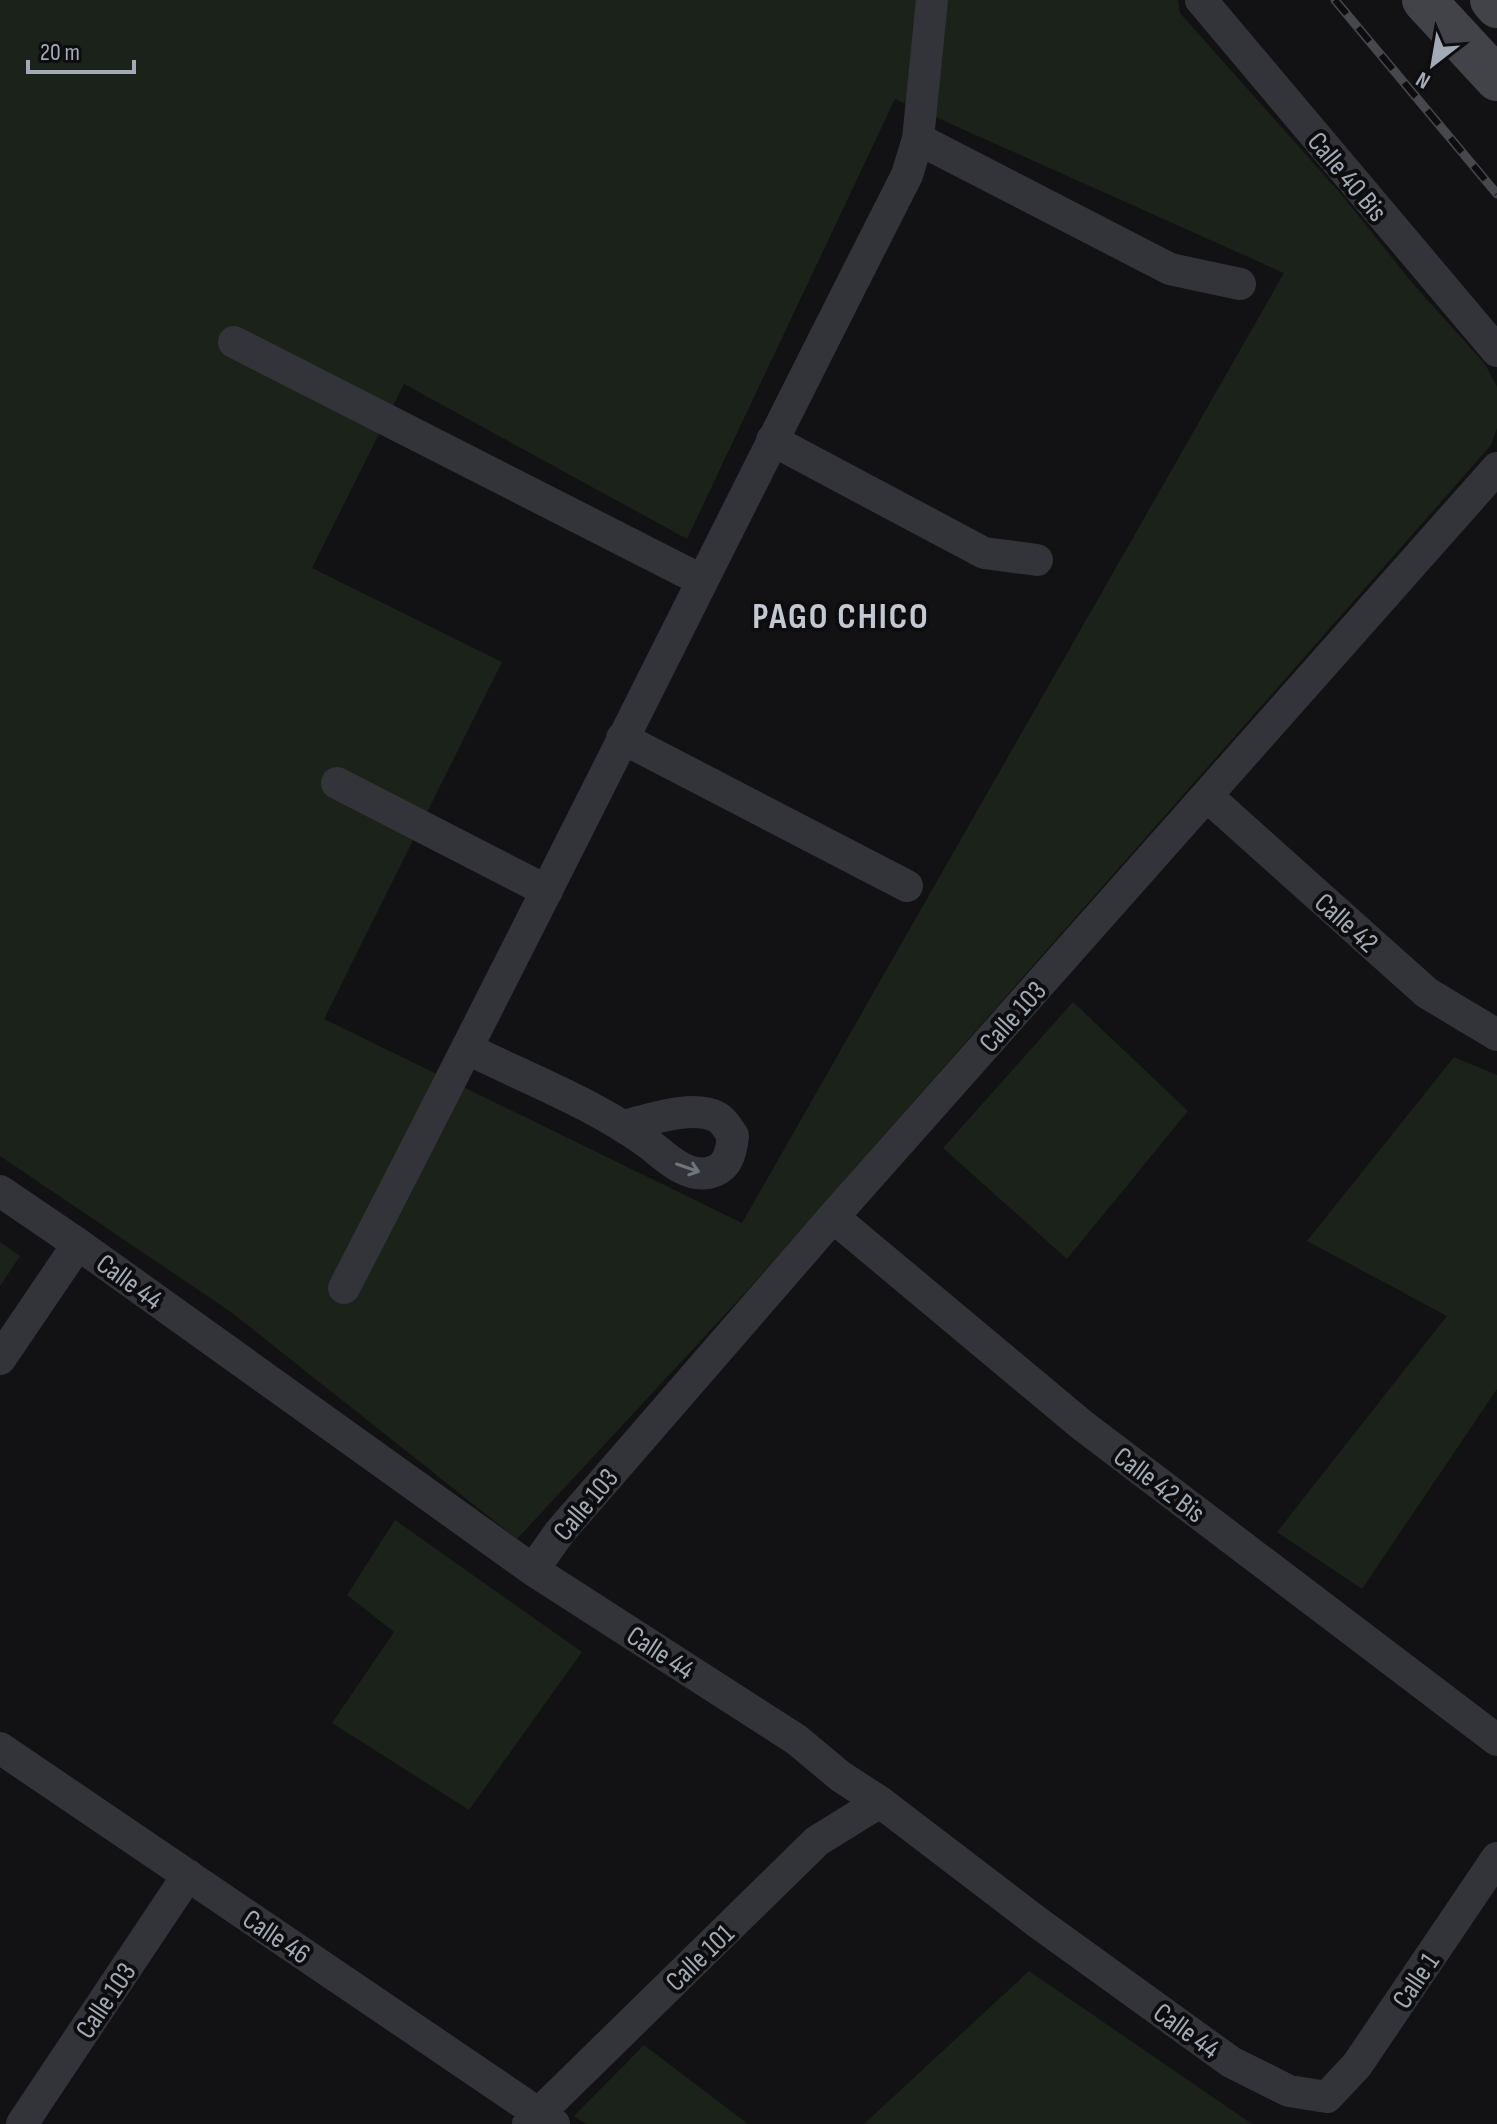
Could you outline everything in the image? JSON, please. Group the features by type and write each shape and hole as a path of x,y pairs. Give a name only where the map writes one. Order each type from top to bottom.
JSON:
{"main road":[{"path":"1424,0 1497,79"},
{"path":"1492,0 1497,6"}],"street":[{"path":"344,1288 468,1049 907,175 918,139 932,0"},
{"name":"Calle 40 Bis","path":"1201,0 1497,351"},
{"path":"918,139 1170,269 1240,284"},
{"path":"234,342 701,580"},
{"path":"772,440 984,553 1037,560"},
{"name":"Calle 103","path":"533,1570 569,1521 833,1217 1497,468"},
{"path":"622,738 907,886"},
{"path":"337,783 547,891"},
{"name":"Calle 42","path":"1207,796 1427,993 1497,1035"},
{"path":"468,1049 623,1126"},
{"name":"Calle 44","path":"0,1191 533,1570 797,1740 840,1776 880,1802 1037,1922 1231,2062 1324,2110"},
{"name":"Calle 42 Bis","path":"833,1217 1082,1425 1497,1740"},
{"path":"0,1359 78,1244"},
{"name":"Calle 46","path":"0,1748 540,2121"},
{"name":"Calle 101","path":"540,2121 817,1841 880,1802"},
{"name":"Calle 1","path":"1324,2110 1497,1858"},
{"name":"Calle 103","path":"22,2124 188,1875"}],"shaded area":[{"path":"0,0 1178,0 1180,13 1341,194 1414,285 1485,364 1497,387 1497,428 1491,445 745,1293 517,1539 231,1312 0,1156","holes":["895,99 1284,273 742,1223 324,1019 502,662 312,568 404,384 687,539"]},
{"path":"1073,1002 1188,1111 1067,1259 943,1148"},
{"path":"1454,1057 1497,1075 1497,1389 1362,1589 1277,1532 1447,1316 1307,1241"},
{"path":"0,1242 20,1256 0,1286"},
{"path":"395,1520 582,1652 469,1810 332,1723 394,1632 347,1595"},
{"path":"1029,1971 1252,2124 864,2124"},
{"path":"644,2045 748,2124 586,2124 574,2116"}],"railway":[{"path":"1335,0 1497,194"}],"district":[{"name":"PAGO CHICO","path":"841,615"}]}
